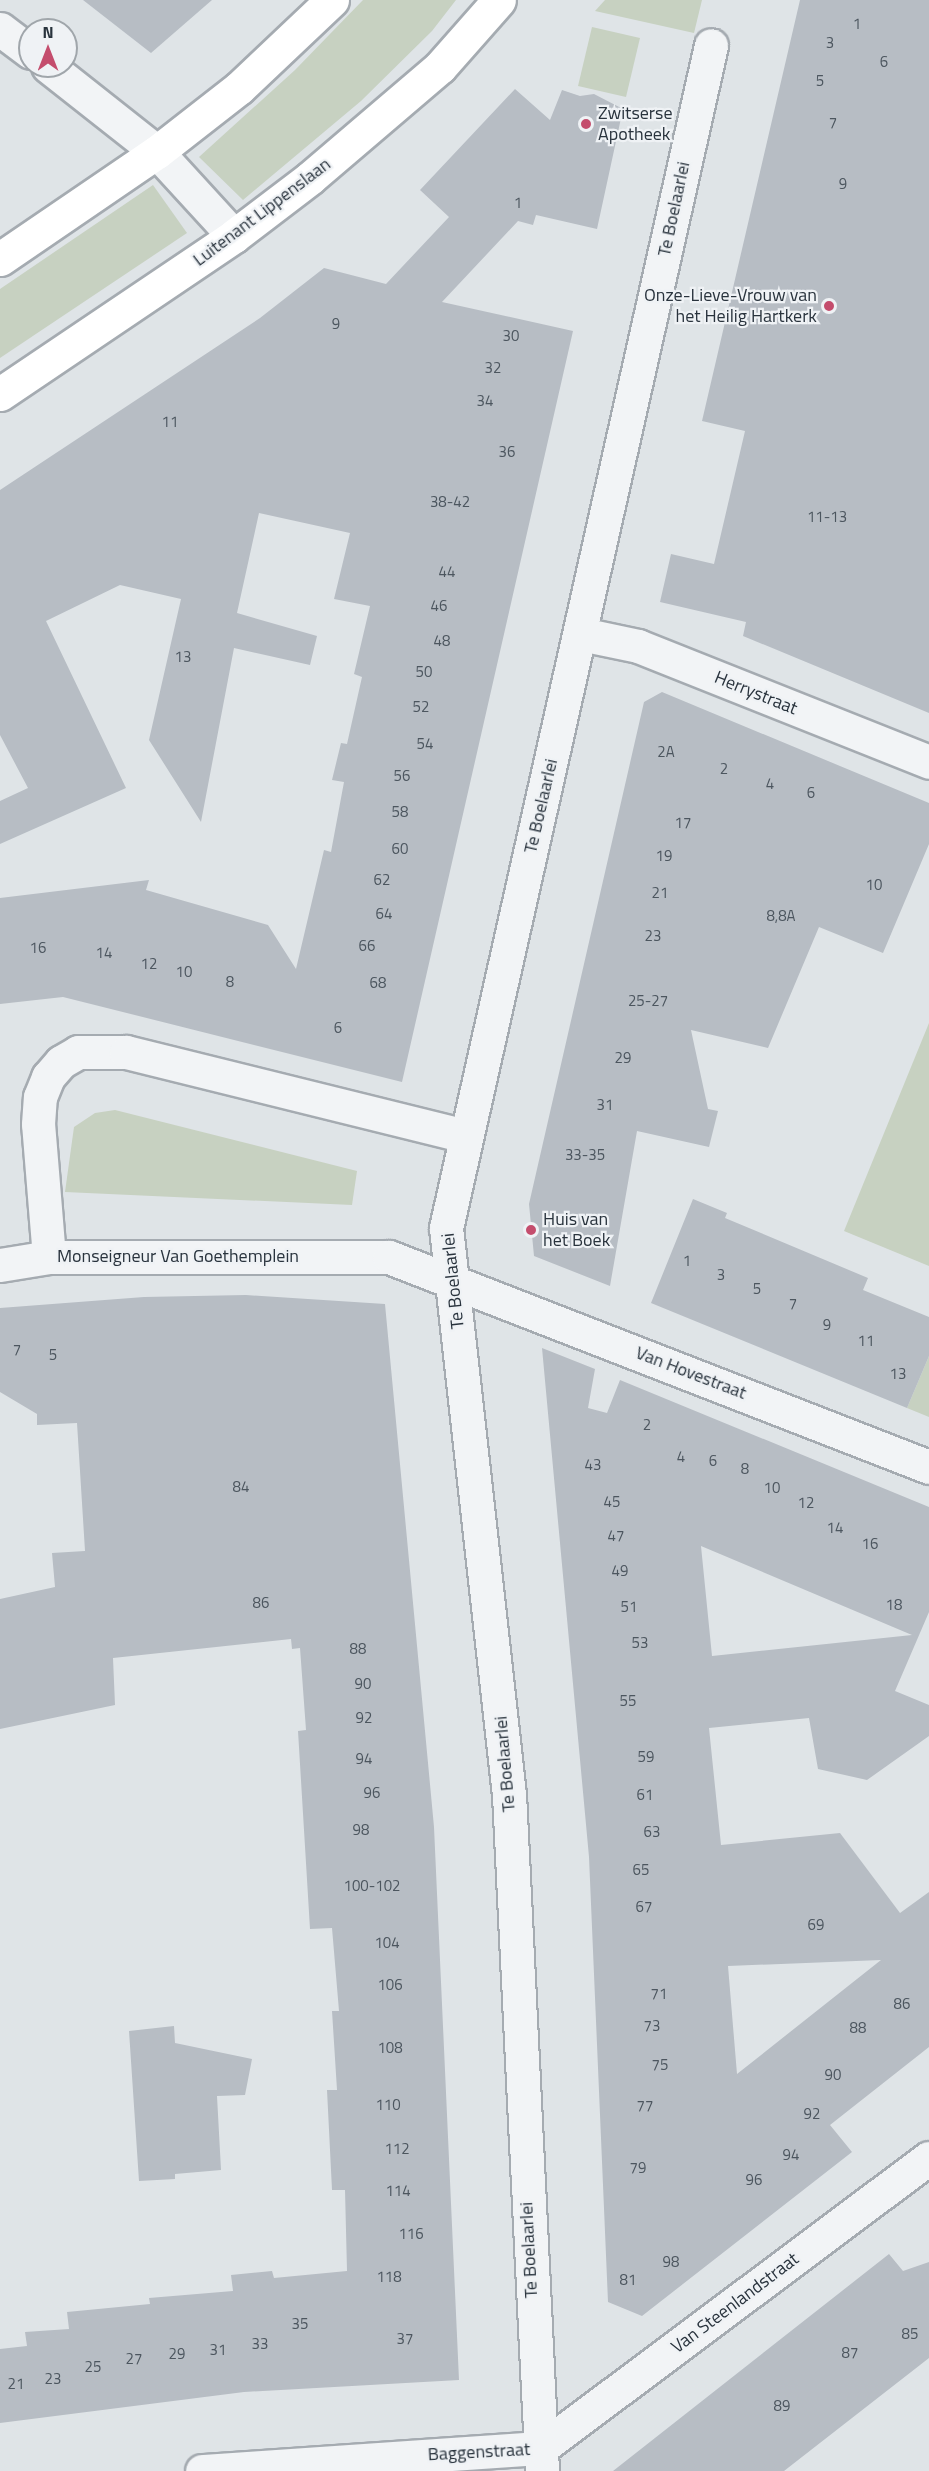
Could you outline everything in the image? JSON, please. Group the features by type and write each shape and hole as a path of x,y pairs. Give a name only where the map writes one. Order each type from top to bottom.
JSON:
{"main road":[{"path":"0,259 157,152 238,88 332,0"},
{"name":"Luitenant Lippenslaan","path":"0,394 234,236 400,103 440,67 499,0"}],"street":[{"path":"0,29 18,43"},
{"name":"Te Boelaarlei","path":"542,2459 509,1795 446,1228 465,1136 581,634 711,45"},
{"path":"63,78 157,152 234,236"},
{"name":"Herrystraat","path":"581,634 638,646 929,762"},
{"name":"Monseigneur Van Goethemplein","path":"453,1280 389,1257 49,1257 40,1097 48,1077 61,1062 78,1052 126,1052 465,1136"},
{"path":"0,1265 49,1257"},
{"name":"Van Hovestraat","path":"453,1280 929,1467"},
{"name":"Van Steenlandstraat","path":"542,2459 929,2158"},
{"name":"Baggenstraat","path":"202,2471 542,2459"}],"green space":[{"path":"363,0 456,0 432,31 361,101 243,200 199,157 295,70"},
{"path":"605,0 702,0 694,33 595,11"},
{"path":"592,27 640,38 626,97 578,86"},
{"path":"153,185 187,233 0,358 0,289"},
{"path":"929,1023 929,1266 844,1231"},
{"path":"115,1110 357,1171 352,1205 65,1192 74,1127 95,1113"},
{"path":"929,1356 929,1417 907,1408"}],"building":[{"path":"83,0 212,0 151,53"},
{"path":"800,0 929,0 929,713 743,636 746,622 660,602 671,554 714,564 745,431 702,421"},
{"path":"515,89 550,120 562,90 580,96 594,94 623,109 597,229 536,215 533,225 518,221 442,302 573,331 402,1082 63,997 0,1004 0,898 149,880 146,890 268,925 296,969 324,850 331,852 344,782 332,780 341,743 347,744 362,677 354,674 370,606 334,599 350,533 259,513 237,613 317,636 310,665 234,648 201,822 149,740 181,599 120,585 46,621 126,788 0,844 0,801 28,788 0,735 0,490 260,318 324,268 386,284 449,217 420,190"},
{"path":"662,692 929,803 929,844 883,953 819,927 768,1048 691,1030 708,1109 718,1111 709,1147 637,1131 610,1286 534,1256 529,1204 644,702"},
{"path":"693,1199 727,1213 725,1218 868,1278 863,1290 929,1317 929,1356 907,1408 651,1303"},
{"path":"246,1295 385,1304 434,1827 459,2380 244,2392 0,2423 0,2349 27,2346 25,2332 69,2329 67,2312 150,2304 149,2298 233,2291 231,2275 272,2271 274,2278 347,2271 345,2190 332,2190 327,2090 337,2090 332,2011 339,2011 332,1928 310,1929 298,1731 306,1730 300,1648 292,1649 291,1639 113,1658 115,1705 0,1729 0,1599 55,1587 52,1553 85,1551 77,1423 37,1425 37,1414 0,1392 0,1308 144,1297"},
{"path":"542,1348 595,1369 588,1408 607,1413 620,1380 929,1507 929,1612 895,1691 929,1705 929,1736 867,1780 818,1769 809,1718 709,1728 721,1845 840,1833 900,1913 929,1892 929,2047 830,2125 852,2152 642,2316 608,2302 589,1857","holes":["701,1546 912,1635 712,1656","881,1960 737,2074 728,1966"]},
{"path":"174,2026 175,2043 252,2059 245,2095 217,2096 221,2170 175,2174 175,2179 139,2181 129,2031"},
{"path":"889,2254 903,2271 929,2262 929,2358 784,2471 613,2471"}],"place":[{"name":"Zwitserse Apotheek","path":"586,124"},
{"name":"Onze-Lieve-Vrouw van het Heilig Hartkerk","path":"829,306"},
{"name":"Huis van het Boek","path":"531,1230"}]}
